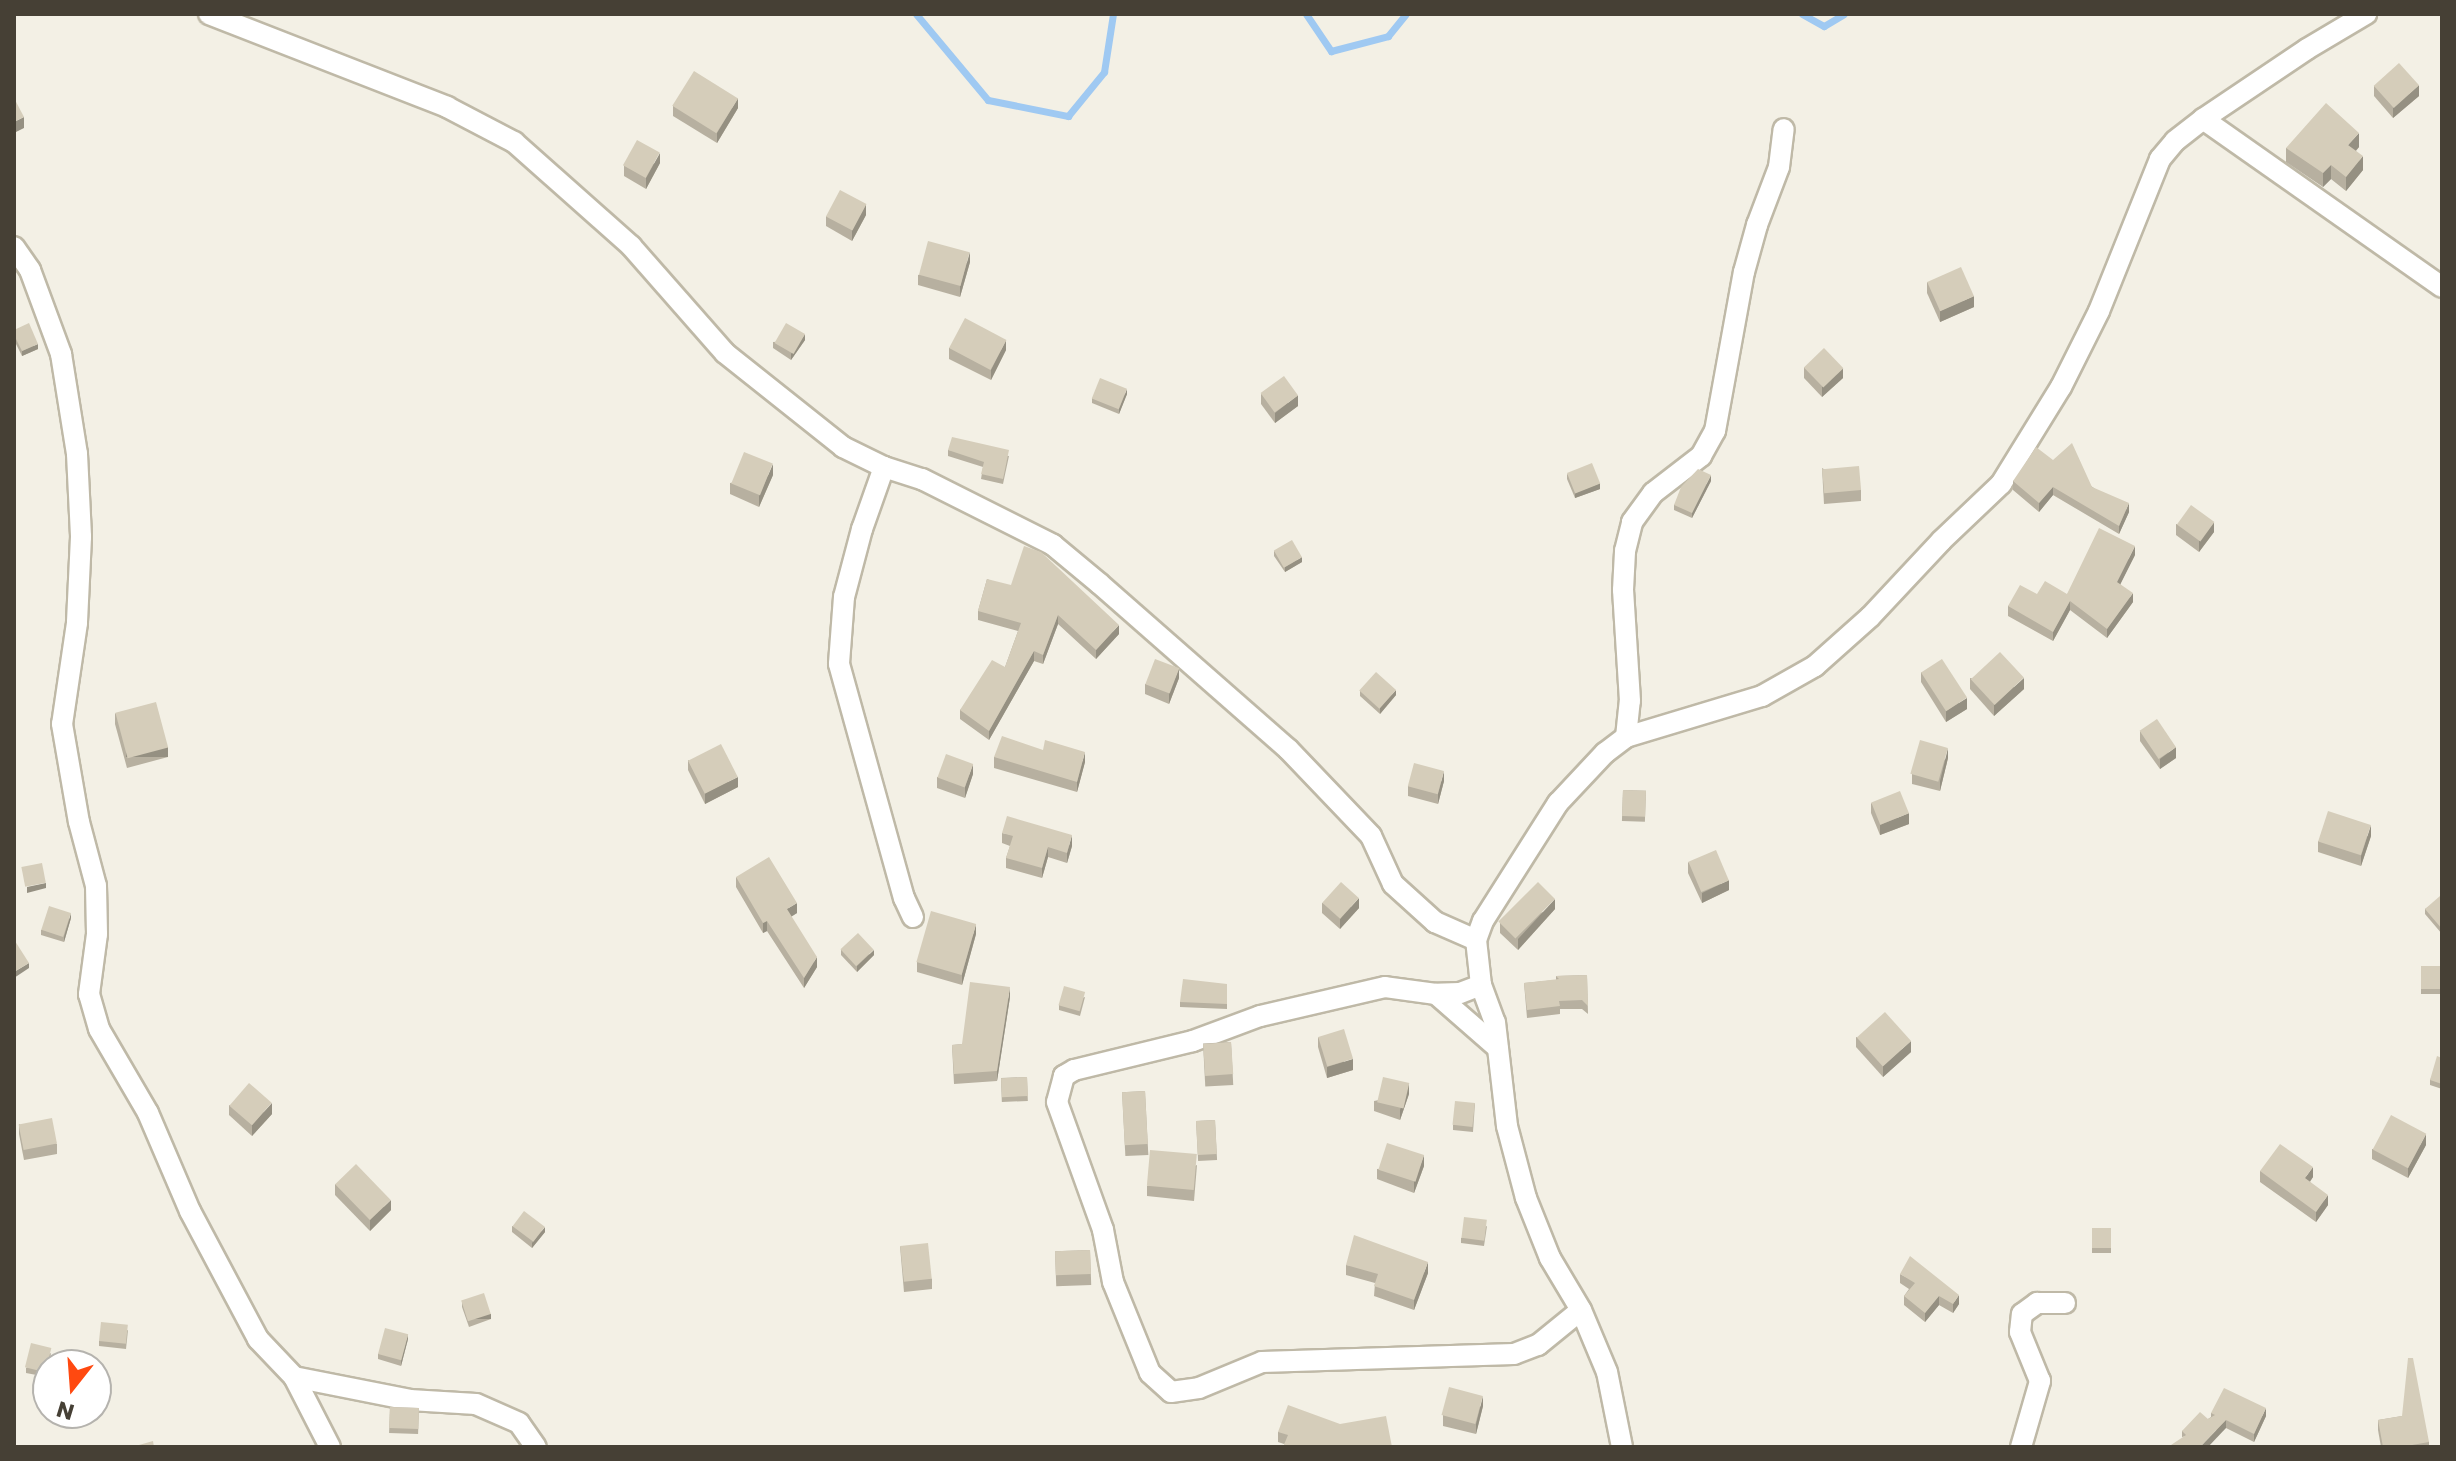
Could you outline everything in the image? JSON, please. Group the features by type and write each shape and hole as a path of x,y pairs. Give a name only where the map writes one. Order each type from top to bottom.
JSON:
{"street":[{"path":"209,14 447,107 514,142 631,246 725,353 843,447 884,467 922,479 1053,545 1288,749 1371,836 1393,884 1435,922 1476,940"},
{"path":"1622,1447 1607,1372 1581,1310 1550,1258 1526,1198 1507,1126 1495,1023 1481,985 1476,940 1503,886 1558,803 1605,753 1626,737 1762,696 1815,666 1870,617 1941,541 2001,484 2061,387 2099,311 2146,186 2160,159 2175,141 2203,119 2307,49 2366,14"},
{"path":"2203,119 2442,287"},
{"path":"1626,737 1630,701 1623,590 1625,551 1632,522 1653,493 1701,456 1715,431 1744,272 1757,225 1779,167 1784,129"},
{"path":"14,247 30,270 61,354 77,454 81,537 77,623 62,724 79,822 96,886 97,934 89,994 99,1029 148,1113 210,1250 258,1339 294,1377 330,1447"},
{"path":"884,467 862,529 844,597 839,664 904,898 913,917"},
{"path":"1481,985 1460,993 1436,994 1385,987 1260,1016 1193,1041 1074,1070 1064,1076 1057,1102 1103,1230 1113,1282 1150,1373 1171,1392 1199,1388 1262,1362 1514,1354 1538,1345 1581,1310"},
{"path":"1436,994 1498,1048"},
{"path":"2021,1447 2040,1381 2020,1332 2022,1314 2037,1303 2065,1303"},
{"path":"294,1377 410,1400 476,1404 519,1423 536,1447"}],"building":[{"path":"2399,63 2419,85 2394,108 2374,86"},
{"path":"694,71 738,99 716,133 672,106"},
{"path":"14,98 24,117 14,122"},
{"path":"2326,103 2359,133 2348,145 2363,156 2346,177 2331,165 2323,173 2286,148"},
{"path":"637,140 660,153 646,178 623,165"},
{"path":"840,190 866,204 852,231 826,216"},
{"path":"928,241 970,252 960,286 919,275"},
{"path":"1961,267 1974,296 1940,311 1927,282"},
{"path":"965,318 1006,340 991,370 949,348"},
{"path":"29,323 38,344 22,351 14,330"},
{"path":"786,323 805,334 794,354 774,343"},
{"path":"1824,348 1843,368 1823,388 1804,367"},
{"path":"1284,376 1298,395 1275,412 1261,393"},
{"path":"1100,378 1127,389 1119,409 1092,398"},
{"path":"952,437 1009,450 1003,479 981,474 984,462 948,450"},
{"path":"2072,443 2092,487 2129,503 2119,526 2053,487 2039,503 2013,481 2036,447 2053,460"},
{"path":"744,452 773,464 760,495 731,484"},
{"path":"1592,463 1600,483 1575,494 1567,473"},
{"path":"1859,466 1861,490 1824,493 1822,469"},
{"path":"1698,469 1711,475 1692,513 1674,505 1681,487"},
{"path":"2191,505 2214,522 2200,541 2177,524"},
{"path":"2099,528 2135,546 2117,582 2133,593 2107,629 2070,601 2053,632 2008,606 2020,585 2037,594 2045,581 2067,594"},
{"path":"1292,540 1302,557 1284,568 1274,550"},
{"path":"1024,546 1041,552 1119,625 1096,650 1058,615 1043,655 1034,651 989,731 960,710 992,660 1005,667 1021,623 978,611 987,579 1011,585"},
{"path":"2000,652 2024,678 1995,705 1971,679"},
{"path":"1155,659 1179,668 1170,694 1145,684"},
{"path":"1942,659 1967,698 1946,711 1921,673"},
{"path":"1376,672 1396,690 1379,709 1359,691"},
{"path":"156,702 168,747 128,758 115,713"},
{"path":"2157,719 2176,747 2159,759 2140,731"},
{"path":"1002,736 1043,750 1045,740 1085,752 1077,782 994,757"},
{"path":"1920,740 1948,748 1938,782 1910,774"},
{"path":"721,744 738,777 705,794 688,761"},
{"path":"946,754 973,764 965,787 937,777"},
{"path":"1414,763 1444,771 1438,794 1408,786"},
{"path":"1623,790 1646,791 1645,817 1622,816"},
{"path":"1900,791 1909,813 1880,825 1871,803"},
{"path":"2328,811 2371,825 2361,855 2318,841"},
{"path":"1007,816 1072,835 1067,853 1048,847 1042,868 1006,858 1013,836 1002,833"},
{"path":"1716,850 1729,880 1701,892 1688,862"},
{"path":"769,857 797,903 787,909 817,957 804,978 767,921 763,923 736,877"},
{"path":"42,863 46,883 25,887 21,867"},
{"path":"1341,882 1359,898 1340,919 1322,903"},
{"path":"1538,882 1555,899 1515,939 1498,922"},
{"path":"2440,896 2442,898 2442,929 2425,909"},
{"path":"49,906 71,913 63,937 41,930"},
{"path":"931,911 976,924 962,975 916,962"},
{"path":"858,933 874,950 856,966 840,949"},
{"path":"14,942 29,963 14,972"},
{"path":"2421,966 2442,966 2442,989 2421,989"},
{"path":"1587,975 1588,1006 1582,1000 1559,1001 1560,1006 1527,1010 1524,983 1559,979 1556,976"},
{"path":"1183,979 1227,984 1227,1004 1180,1002"},
{"path":"970,982 1010,987 997,1071 954,1074 952,1045 962,1044"},
{"path":"1064,986 1085,992 1080,1011 1058,1005"},
{"path":"1885,1012 1911,1041 1883,1066 1857,1037"},
{"path":"1344,1029 1353,1059 1327,1067 1318,1037"},
{"path":"1231,1042 1233,1074 1205,1076 1203,1044"},
{"path":"2437,1056 2442,1058 2442,1084 2430,1080"},
{"path":"1027,1077 1028,1096 1002,1097 1001,1078"},
{"path":"1383,1077 1409,1083 1403,1108 1377,1102"},
{"path":"249,1083 272,1103 252,1125 229,1106"},
{"path":"1145,1091 1148,1144 1125,1145 1122,1092"},
{"path":"1455,1101 1475,1103 1472,1127 1452,1125"},
{"path":"2391,1115 2426,1134 2408,1168 2373,1149"},
{"path":"52,1118 57,1144 24,1150 19,1124"},
{"path":"1215,1120 1217,1154 1198,1155 1196,1121"},
{"path":"1387,1143 1424,1155 1415,1182 1378,1170"},
{"path":"2280,1144 2313,1167 2305,1178 2328,1195 2316,1212 2260,1171"},
{"path":"1150,1150 1197,1154 1194,1190 1147,1186"},
{"path":"356,1164 391,1200 370,1220 335,1184"},
{"path":"524,1211 545,1227 533,1242 513,1226"},
{"path":"1464,1217 1487,1220 1484,1241 1461,1238"},
{"path":"2092,1228 2111,1228 2111,1248 2092,1248"},
{"path":"1354,1235 1428,1262 1414,1300 1374,1286 1378,1274 1346,1265"},
{"path":"928,1243 932,1279 904,1282 900,1246"},
{"path":"1090,1250 1091,1274 1056,1275 1055,1251"},
{"path":"1910,1256 1959,1295 1953,1304 1939,1296 1925,1313 1904,1296 1915,1283 1900,1274"},
{"path":"484,1293 491,1314 468,1321 461,1300"},
{"path":"101,1322 128,1325 126,1344 99,1341"},
{"path":"385,1328 408,1334 401,1360 378,1354"},
{"path":"31,1343 51,1348 32,1349 32,1369 25,1367"},
{"path":"2408,1358 2413,1358 2429,1442 2383,1447 2378,1420 2402,1416"},
{"path":"1449,1387 1483,1396 1475,1424 1441,1415"},
{"path":"2224,1388 2266,1408 2254,1434 2226,1420 2200,1447 2168,1447 2186,1435 2182,1431 2200,1412 2208,1419 2215,1415 2211,1413"},
{"path":"1288,1405 1340,1424 1386,1416 1392,1447 1283,1447 1288,1435 1278,1432"},
{"path":"390,1407 419,1408 418,1429 389,1428"},
{"path":"153,1441 154,1447 132,1447"}],"waterway":[{"path":"916,14 988,100 1068,116 1104,72 1113,14"},
{"path":"1306,14 1331,51 1388,36 1406,14"},
{"path":"1802,14 1824,26 1844,14"}]}
